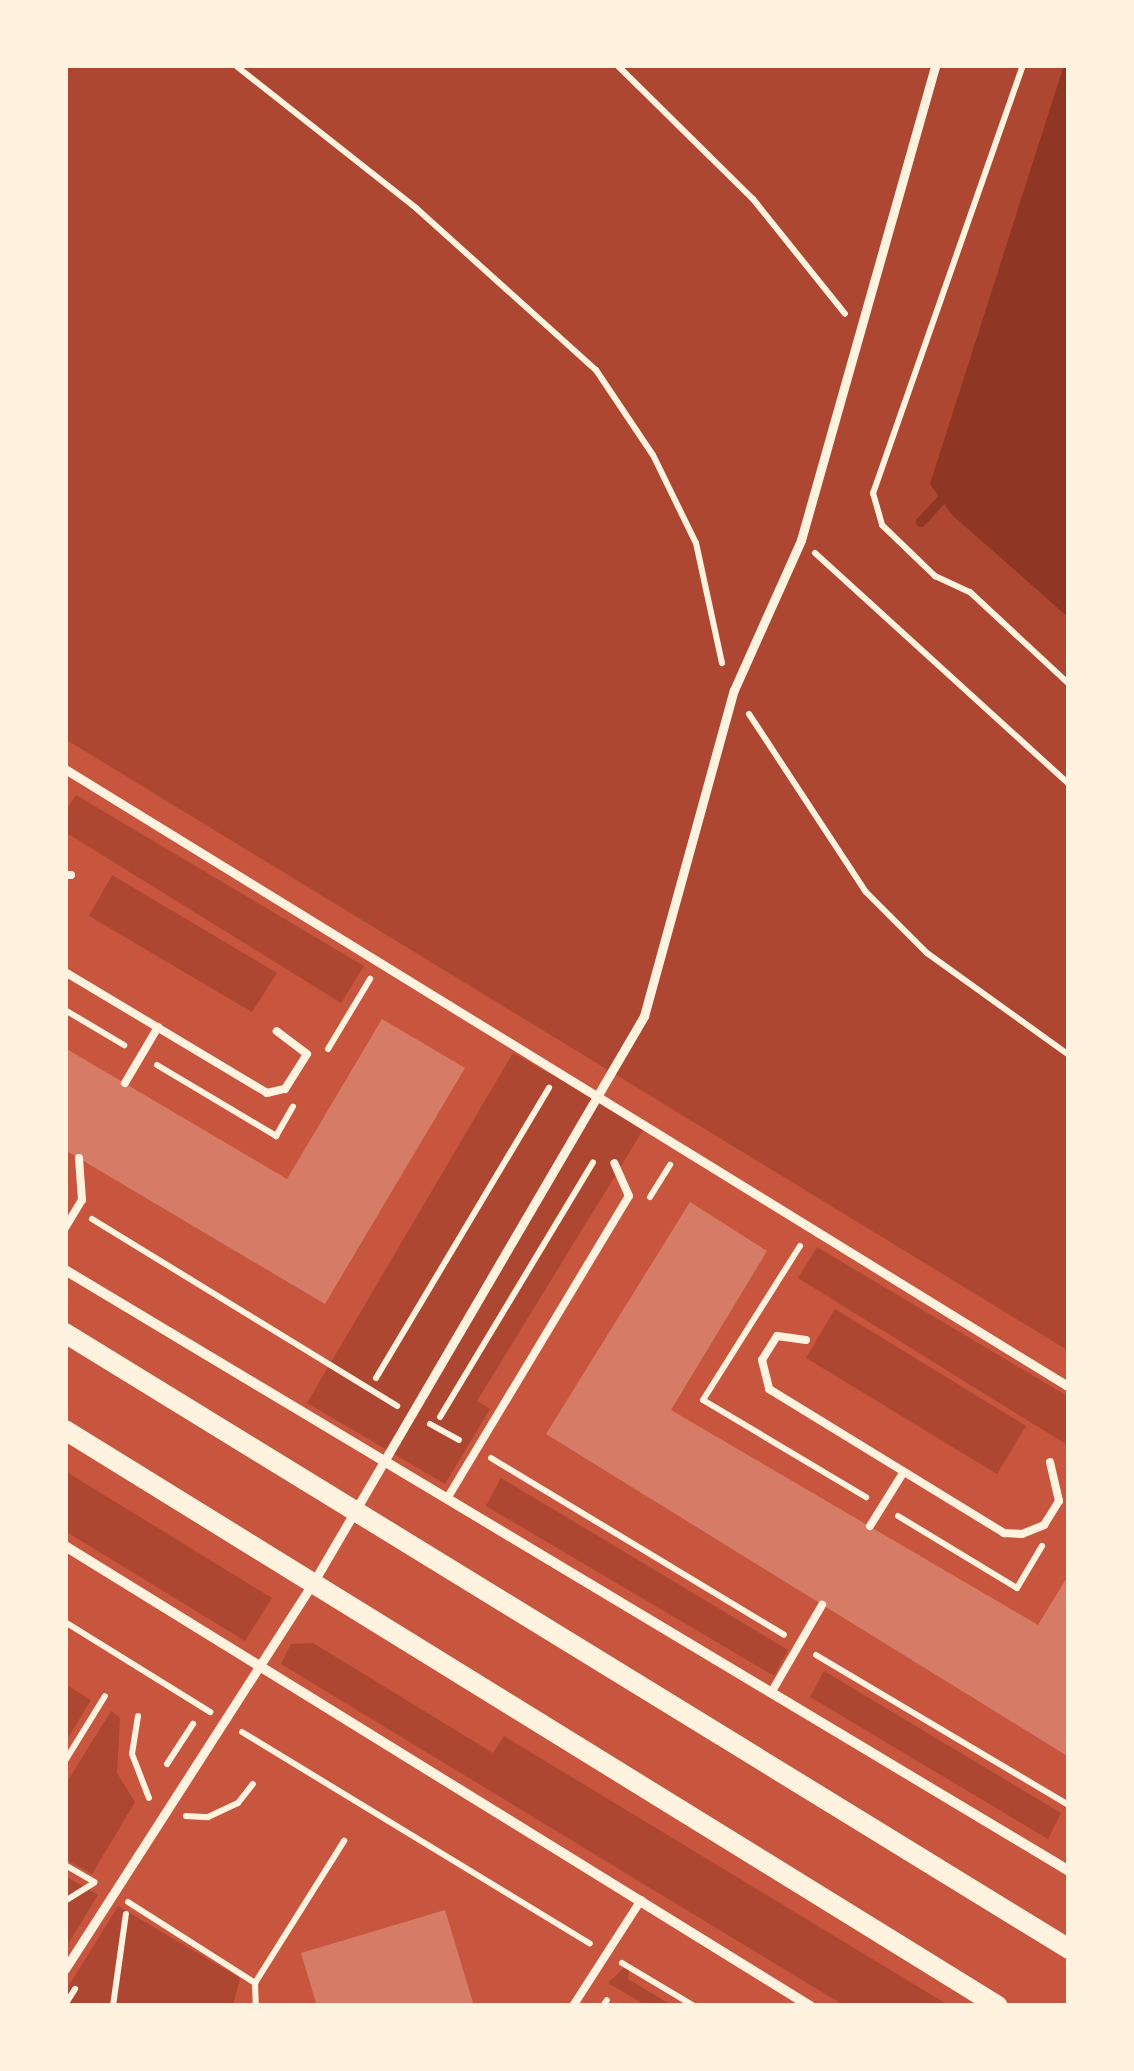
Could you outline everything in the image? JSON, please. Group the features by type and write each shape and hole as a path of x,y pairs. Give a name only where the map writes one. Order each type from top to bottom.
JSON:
{"main road":[{"path":"65,1333 353,1514 1069,1949"},
{"path":"65,1430 998,2006"}],"street":[{"path":"65,1969 313,1583 386,1462 416,1402 602,1094 644,1016 734,690 801,540 857,329 935,65"},
{"path":"65,768 602,1094 1069,1387"},
{"path":"65,1270 1069,1870"},
{"path":"65,1546 810,2006"}],"lane":[{"path":"65,972 267,1093 285,1089 307,1054 277,1031"},
{"path":"124,1083 158,1026"},
{"path":"65,1228 82,1200 79,1158"},
{"path":"448,1496 629,1196 614,1163"},
{"path":"806,1340 777,1336 762,1360 769,1389 1004,1532 1022,1534 1044,1525 1060,1502 1050,1462"},
{"path":"870,1526 903,1474"},
{"path":"772,1693 822,1604"},
{"path":"573,2006 609,1956 641,1900"}],"path":[{"path":"235,65 416,208 596,370 653,455 696,544 718,654 734,690 866,892 927,953 1069,1054"},
{"path":"617,65 752,199 857,329"},
{"path":"1022,65 873,493 882,525 935,576 970,592 1069,684"},
{"path":"801,540 1069,784"},
{"path":"376,1378 560,1069"},
{"path":"440,1417 624,1109"},
{"path":"76,1210 410,1414 477,1449 1069,1805"},
{"path":"65,1622 694,2006"},
{"path":"65,1760 106,1696"},
{"path":"256,2006 255,1983 344,1841"},
{"path":"65,1865 95,1882"},
{"path":"128,1902 255,1983"}],"shaded area":[{"path":"65,65 1069,65 1069,1351 65,739"},
{"path":"1064,65 1069,65 1069,618 952,515 930,484"},
{"path":"76,795 364,966 341,1003 65,832 65,812"},
{"path":"112,875 277,973 252,1012 89,916"},
{"path":"513,1053 645,1127 477,1401 490,1409 445,1484 307,1403"},
{"path":"817,1247 1069,1397 1069,1446 798,1278"},
{"path":"835,1309 1026,1426 997,1474 806,1358"},
{"path":"65,1471 272,1598 245,1641 65,1531"},
{"path":"501,1478 788,1650 774,1676 486,1506"},
{"path":"313,1643 493,1753 504,1736 950,2006 845,2006 281,1664 291,1644"},
{"path":"824,1671 1061,1813 1048,1839 810,1697"},
{"path":"65,1684 91,1700 65,1743"},
{"path":"111,1711 120,1718 117,1773 135,1802 92,1874 65,1859 65,1785"},
{"path":"65,1876 98,1895 65,1949"},
{"path":"118,1906 240,1978 233,2006 65,2006 65,1992"},
{"path":"631,1961 628,1979 673,2006 647,2006 608,1983"}],"building":[{"path":"382,1019 465,1068 325,1304 65,1150 65,1048 287,1179"},
{"path":"690,1202 767,1251 671,1410 1038,1625 1069,1574 1069,1757 546,1434"},
{"path":"445,1910 474,2006 317,2006 301,1953"}],"waterway":[{"path":"921,522 948,493"}]}
